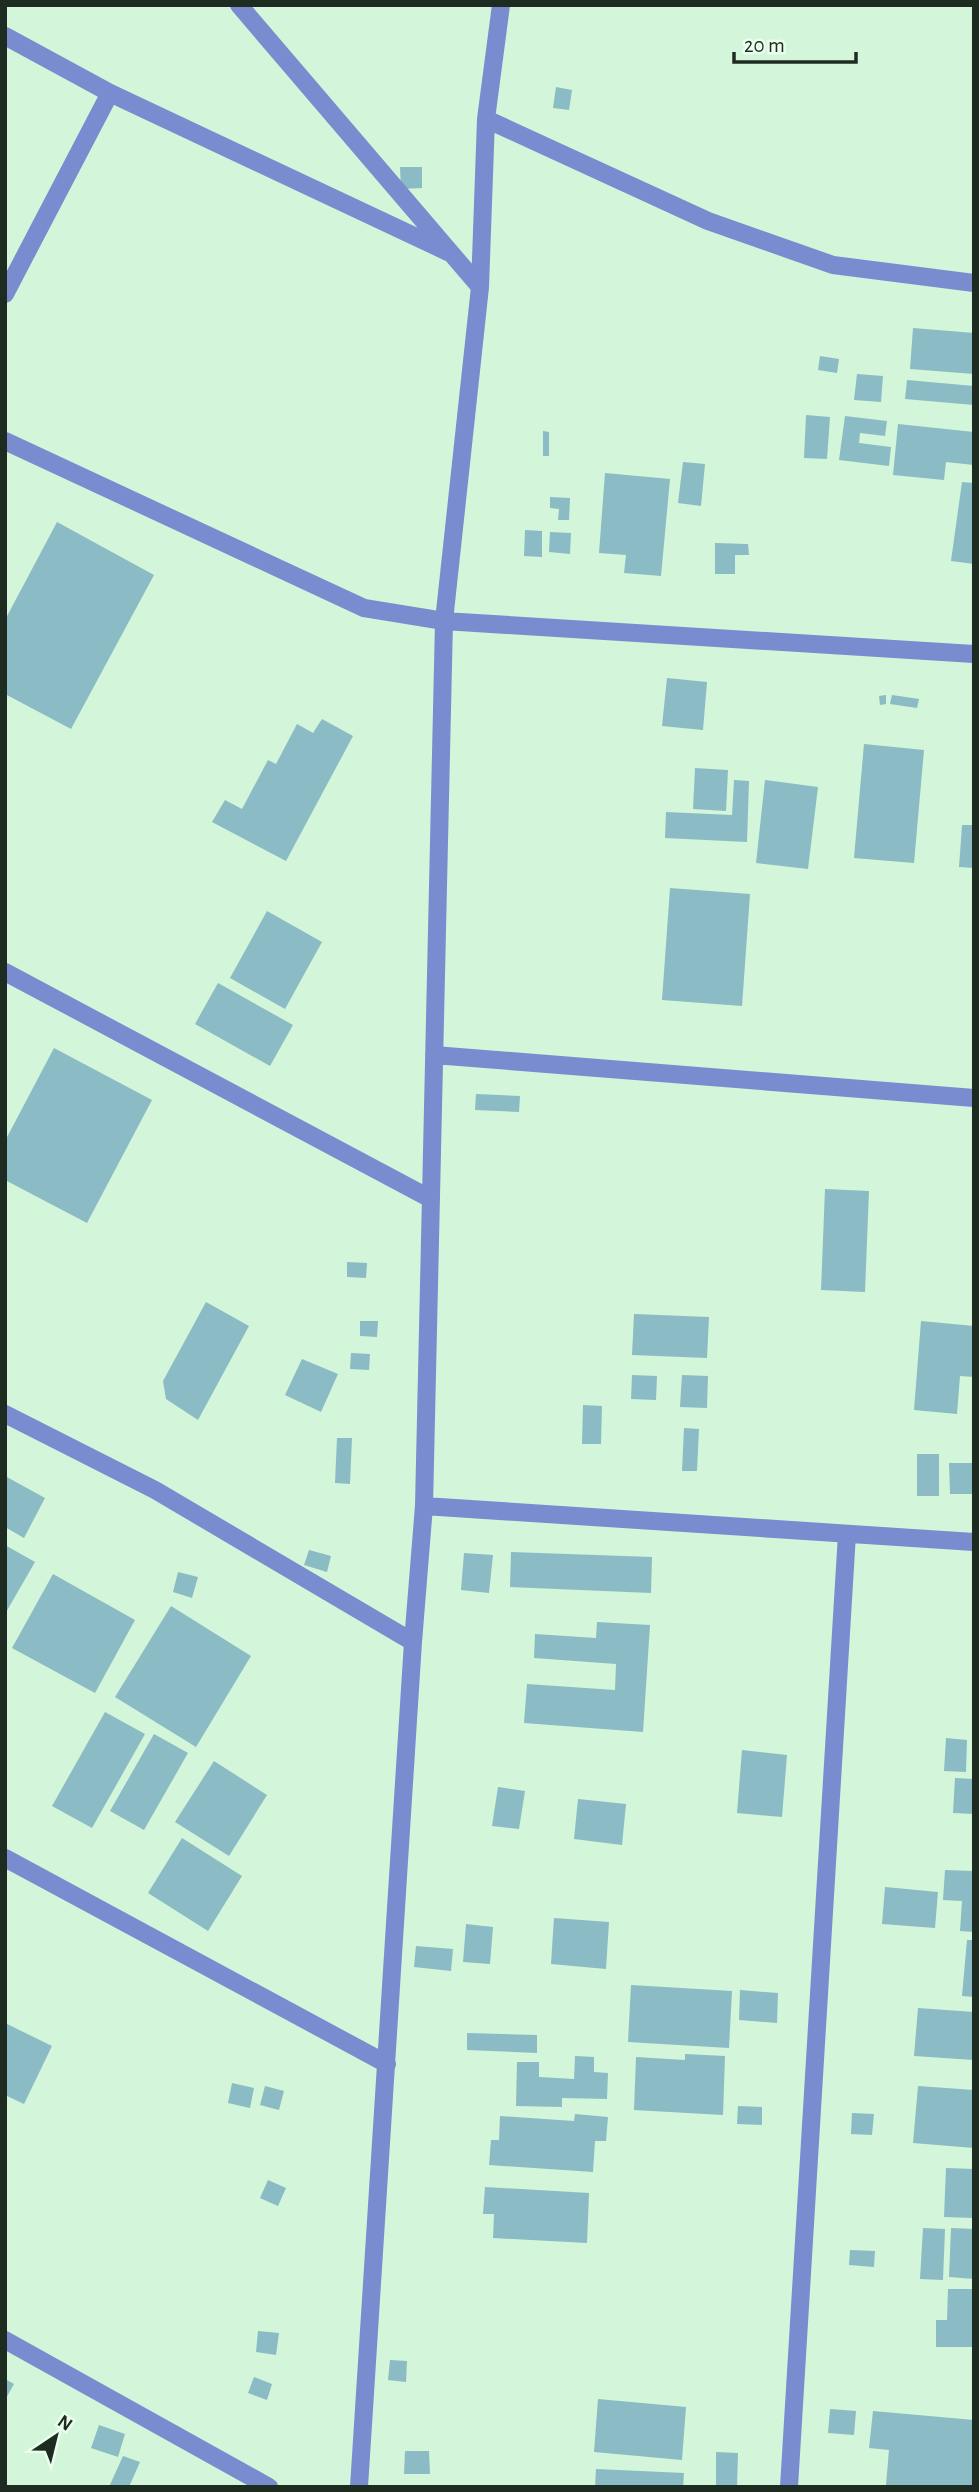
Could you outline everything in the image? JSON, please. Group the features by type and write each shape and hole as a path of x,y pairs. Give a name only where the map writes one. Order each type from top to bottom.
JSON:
{"street":[{"path":"239,5 480,286"},
{"path":"359,2487 424,1506 444,621 480,286 486,119 501,5"},
{"path":"5,36 110,93 450,253"},
{"path":"5,294 110,93"},
{"path":"486,119 708,221 833,265 974,283"},
{"path":"5,441 364,608 444,621 974,654"},
{"path":"5,972 431,1199"},
{"path":"434,1055 974,1098"},
{"path":"5,1414 155,1490 413,1642"},
{"path":"424,1506 974,1542"},
{"path":"789,2487 846,1534"},
{"path":"5,1858 387,2064"},
{"path":"5,2340 269,2487"}],"building":[{"path":"556,87 572,90 569,110 553,108"},
{"path":"400,167 422,167 422,188 401,189"},
{"path":"913,328 974,333 974,374 910,369"},
{"path":"820,356 839,359 837,373 818,370"},
{"path":"857,374 883,376 881,402 854,400"},
{"path":"907,380 974,386 974,405 905,399"},
{"path":"806,415 830,417 827,459 804,458"},
{"path":"845,416 887,421 885,436 860,433 859,443 891,447 889,466 839,460"},
{"path":"898,424 974,432 974,465 946,462 944,480 893,475"},
{"path":"543,431 549,432 549,456 543,456"},
{"path":"683,462 705,464 701,506 678,503"},
{"path":"605,473 670,479 661,576 624,573 626,555 599,553"},
{"path":"962,482 974,483 974,564 951,561"},
{"path":"550,497 570,498 569,520 558,520 559,509 550,508"},
{"path":"57,522 154,575 71,729 5,694 5,620"},
{"path":"525,530 542,531 542,557 524,556"},
{"path":"550,532 571,533 570,554 549,552"},
{"path":"715,543 748,544 749,555 735,555 735,574 715,574"},
{"path":"667,678 707,682 703,730 662,726"},
{"path":"886,695 886,704 880,705 879,696"},
{"path":"892,695 919,699 917,708 890,704"},
{"path":"322,719 353,736 286,861 212,822 225,800 242,809 268,760 276,764 297,724 313,733"},
{"path":"864,744 924,750 914,863 854,858"},
{"path":"695,768 728,770 726,811 693,809"},
{"path":"734,780 749,781 747,842 665,838 666,812 732,815"},
{"path":"765,780 818,787 808,869 756,863"},
{"path":"962,825 974,825 974,868 959,867"},
{"path":"670,888 750,894 742,1006 662,1000"},
{"path":"267,911 322,942 285,1009 230,978"},
{"path":"218,983 293,1025 270,1066 195,1024"},
{"path":"54,1048 152,1100 87,1223 5,1180 5,1141"},
{"path":"476,1094 520,1096 519,1112 475,1110"},
{"path":"825,1189 869,1191 865,1292 821,1290"},
{"path":"347,1262 367,1263 366,1278 347,1277"},
{"path":"206,1302 249,1326 198,1420 166,1399 163,1381"},
{"path":"634,1314 709,1317 707,1358 632,1355"},
{"path":"360,1321 378,1321 377,1337 360,1336"},
{"path":"921,1321 974,1326 974,1377 960,1376 957,1414 914,1410"},
{"path":"351,1353 370,1354 369,1370 350,1369"},
{"path":"302,1359 338,1374 321,1412 285,1395"},
{"path":"632,1375 657,1376 656,1400 631,1399"},
{"path":"682,1375 708,1376 707,1408 680,1407"},
{"path":"583,1405 602,1406 601,1444 582,1444"},
{"path":"684,1428 699,1429 697,1471 682,1471"},
{"path":"337,1438 352,1438 350,1484 335,1483"},
{"path":"917,1454 939,1454 939,1496 917,1496"},
{"path":"949,1463 974,1463 974,1494 950,1494"},
{"path":"5,1476 45,1498 24,1538 5,1527"},
{"path":"5,1545 35,1562 5,1614"},
{"path":"309,1550 331,1556 327,1572 304,1565"},
{"path":"511,1552 652,1557 651,1593 510,1587"},
{"path":"464,1553 493,1555 489,1593 461,1590"},
{"path":"178,1572 198,1577 192,1598 173,1592"},
{"path":"53,1574 135,1620 95,1693 12,1648"},
{"path":"171,1606 251,1656 196,1747 115,1697"},
{"path":"597,1622 650,1625 643,1732 524,1723 527,1684 615,1690 616,1664 534,1658 535,1634 596,1638"},
{"path":"105,1712 145,1734 92,1828 52,1806"},
{"path":"154,1734 188,1753 144,1830 110,1811"},
{"path":"946,1738 967,1740 966,1772 944,1771"},
{"path":"742,1750 787,1755 782,1817 737,1813"},
{"path":"214,1761 267,1795 229,1856 175,1822"},
{"path":"955,1778 974,1779 974,1814 953,1813"},
{"path":"498,1787 525,1791 519,1829 492,1826"},
{"path":"578,1799 626,1804 622,1845 574,1839"},
{"path":"182,1838 242,1876 208,1931 148,1893"},
{"path":"945,1870 974,1871 974,1932 960,1931 962,1901 943,1900"},
{"path":"885,1887 938,1892 935,1928 882,1924"},
{"path":"554,1918 609,1922 606,1969 551,1964"},
{"path":"466,1924 493,1927 490,1964 463,1962"},
{"path":"967,1940 974,1940 974,1997 962,1996"},
{"path":"416,1946 453,1949 451,1971 414,1967"},
{"path":"631,1985 732,1991 729,2048 628,2042"},
{"path":"740,1990 778,1993 777,2023 739,2020"},
{"path":"918,2008 974,2012 974,2060 914,2056"},
{"path":"5,2023 52,2046 24,2104 5,2095"},
{"path":"467,2033 537,2035 537,2053 467,2050"},
{"path":"685,2054 725,2056 723,2115 634,2110 636,2057 685,2060"},
{"path":"575,2056 594,2057 594,2072 608,2073 607,2099 562,2098 562,2107 516,2106 517,2062 539,2062 539,2077 574,2079"},
{"path":"232,2083 254,2088 250,2108 228,2103"},
{"path":"265,2086 284,2091 279,2110 260,2105"},
{"path":"918,2086 974,2090 974,2148 913,2143"},
{"path":"738,2106 762,2107 762,2125 737,2124"},
{"path":"852,2113 874,2114 872,2135 851,2134"},
{"path":"575,2114 608,2117 606,2141 595,2141 593,2172 489,2165 491,2140 499,2140 500,2116 574,2121"},
{"path":"946,2168 974,2169 974,2218 944,2217"},
{"path":"268,2180 286,2188 278,2206 260,2198"},
{"path":"485,2187 589,2193 587,2243 493,2238 494,2214 483,2214"},
{"path":"923,2228 945,2229 943,2280 920,2279"},
{"path":"951,2228 974,2229 974,2279 949,2277"},
{"path":"850,2250 875,2251 874,2267 849,2265"},
{"path":"948,2289 974,2289 974,2347 936,2347 936,2320 947,2320"},
{"path":"258,2331 279,2333 276,2355 256,2352"},
{"path":"390,2360 407,2361 406,2382 388,2380"},
{"path":"254,2377 272,2384 267,2400 248,2393"},
{"path":"5,2379 14,2384 5,2400"},
{"path":"598,2399 686,2407 682,2460 594,2452"},
{"path":"830,2409 856,2411 854,2435 828,2433"},
{"path":"873,2411 974,2420 974,2487 886,2485 889,2450 869,2448"},
{"path":"99,2425 125,2434 118,2457 91,2448"},
{"path":"405,2451 429,2451 430,2474 404,2474"},
{"path":"716,2452 738,2453 737,2487 716,2487"},
{"path":"123,2456 140,2462 129,2487 109,2487"},
{"path":"596,2469 684,2473 683,2487 595,2487"}]}
